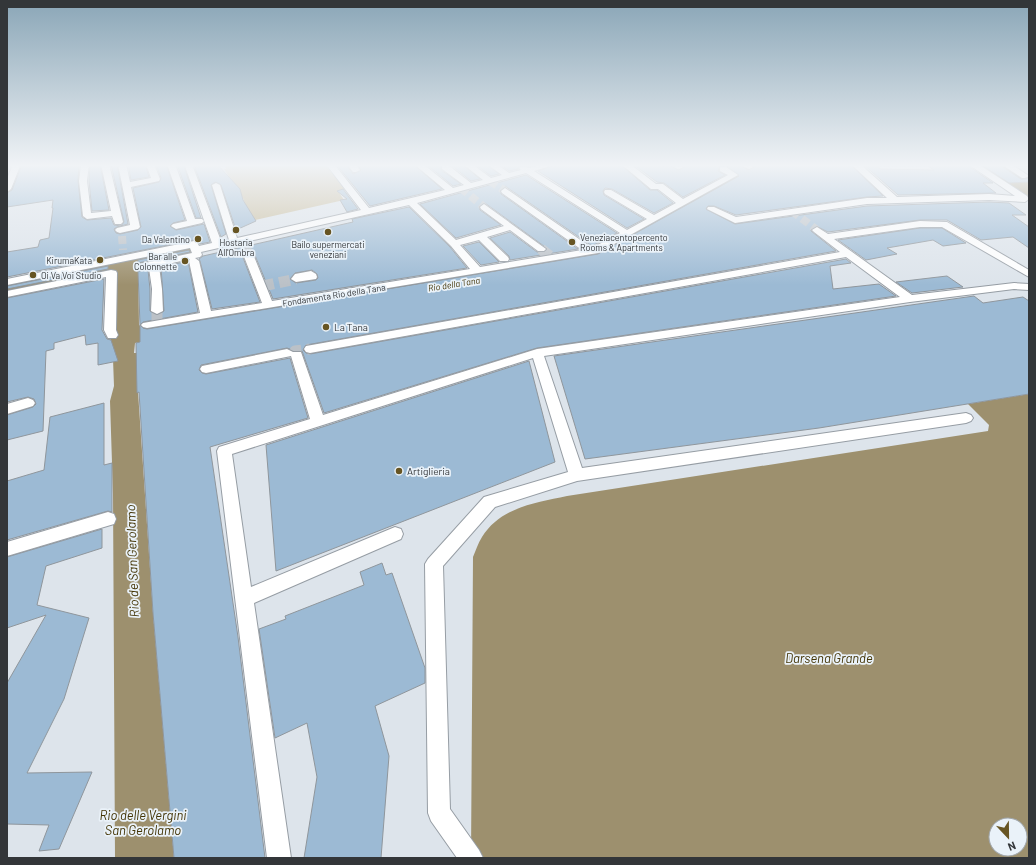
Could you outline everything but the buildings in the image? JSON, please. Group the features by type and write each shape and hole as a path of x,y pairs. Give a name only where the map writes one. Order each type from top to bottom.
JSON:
{"street":[{"path":"85,204 87,216 99,216 115,213"},
{"path":"113,204 121,233 135,227 131,204"},
{"path":"185,204 192,222"},
{"path":"204,204 217,245"},
{"path":"224,204 242,245 257,272 268,306"},
{"path":"360,204 366,212"},
{"path":"140,267 194,256 217,245 242,245 400,204"},
{"path":"413,204 454,244 478,271"},
{"path":"524,204 591,252"},
{"path":"580,204 628,234"},
{"path":"629,204 653,218"},
{"name":"Fondamenta Rio della Tana","path":"154,264 157,288 154,320 206,315 478,271 508,263 591,252 628,234 653,218 679,204"},
{"path":"711,209 735,220 844,204"},
{"path":"484,207 541,249"},
{"path":"176,226 208,219"},
{"path":"827,238 920,224 944,224 1029,274"},
{"path":"454,244 511,227"},
{"path":"817,230 910,300"},
{"path":"481,236 508,263"},
{"path":"7,282 194,244 194,256 206,315"},
{"path":"122,250 132,257"},
{"path":"310,349 848,254"},
{"path":"7,294 111,273 110,330 112,335"},
{"path":"279,858 224,451 537,353 1014,286 1029,287"},
{"path":"537,353 577,475"},
{"path":"206,369 292,354 318,422"},
{"path":"7,409 28,402"},
{"path":"470,858 439,813 434,564 490,502 577,475 966,418"},
{"path":"7,549 108,519"},
{"path":"244,598 395,534"}],"shaded area":[{"path":"245,204 325,204 251,221"}],"water":[{"name":"Rio delle Vergini San Gerolamo","path":"684,204 718,204 631,256 135,343 134,353 138,353 138,392 153,613 174,858 115,858 113,494 110,401 114,386 113,359 110,344 114,294 113,270 7,292 7,284 190,246 191,254 138,265 139,325 142,327 149,327 602,252"},
{"name":"Darsena Grande","path":"1029,394 1029,858 471,858 473,557 481,539 490,527 499,519 531,504 567,496 988,431 989,425 968,404"}],"tunnel":[{"path":"481,204 484,207"},
{"path":"792,211 817,230"},
{"path":"122,236 123,250"},
{"path":"245,246 246,250"},
{"path":"246,249 248,254"},
{"path":"541,249 551,257"},
{"path":"263,286 296,279"},
{"path":"157,311 157,321"},
{"path":"297,355 295,351 310,349"}],"place":[{"name":"Hostaria All'Ombra","path":"236,230"},
{"name":"Baílo supermercati veneziani","path":"328,232"},
{"name":"Da Valentino","path":"198,239"},
{"name":"Veneziacentopercento Rooms & Apartments","path":"572,242"},
{"name":"KirumaKata","path":"100,260"},
{"name":"Bar alle Colonnette","path":"185,261"},
{"name":"Oi Va Voi Studio","path":"33,275"},
{"name":"La Tana","path":"326,327"},
{"name":"Artiglieria","path":"399,471"}],"water label":[{"name":"Rio della Tana","path":"454,284"},
{"name":"Rio de San Gerolamo","path":"132,561"}]}
